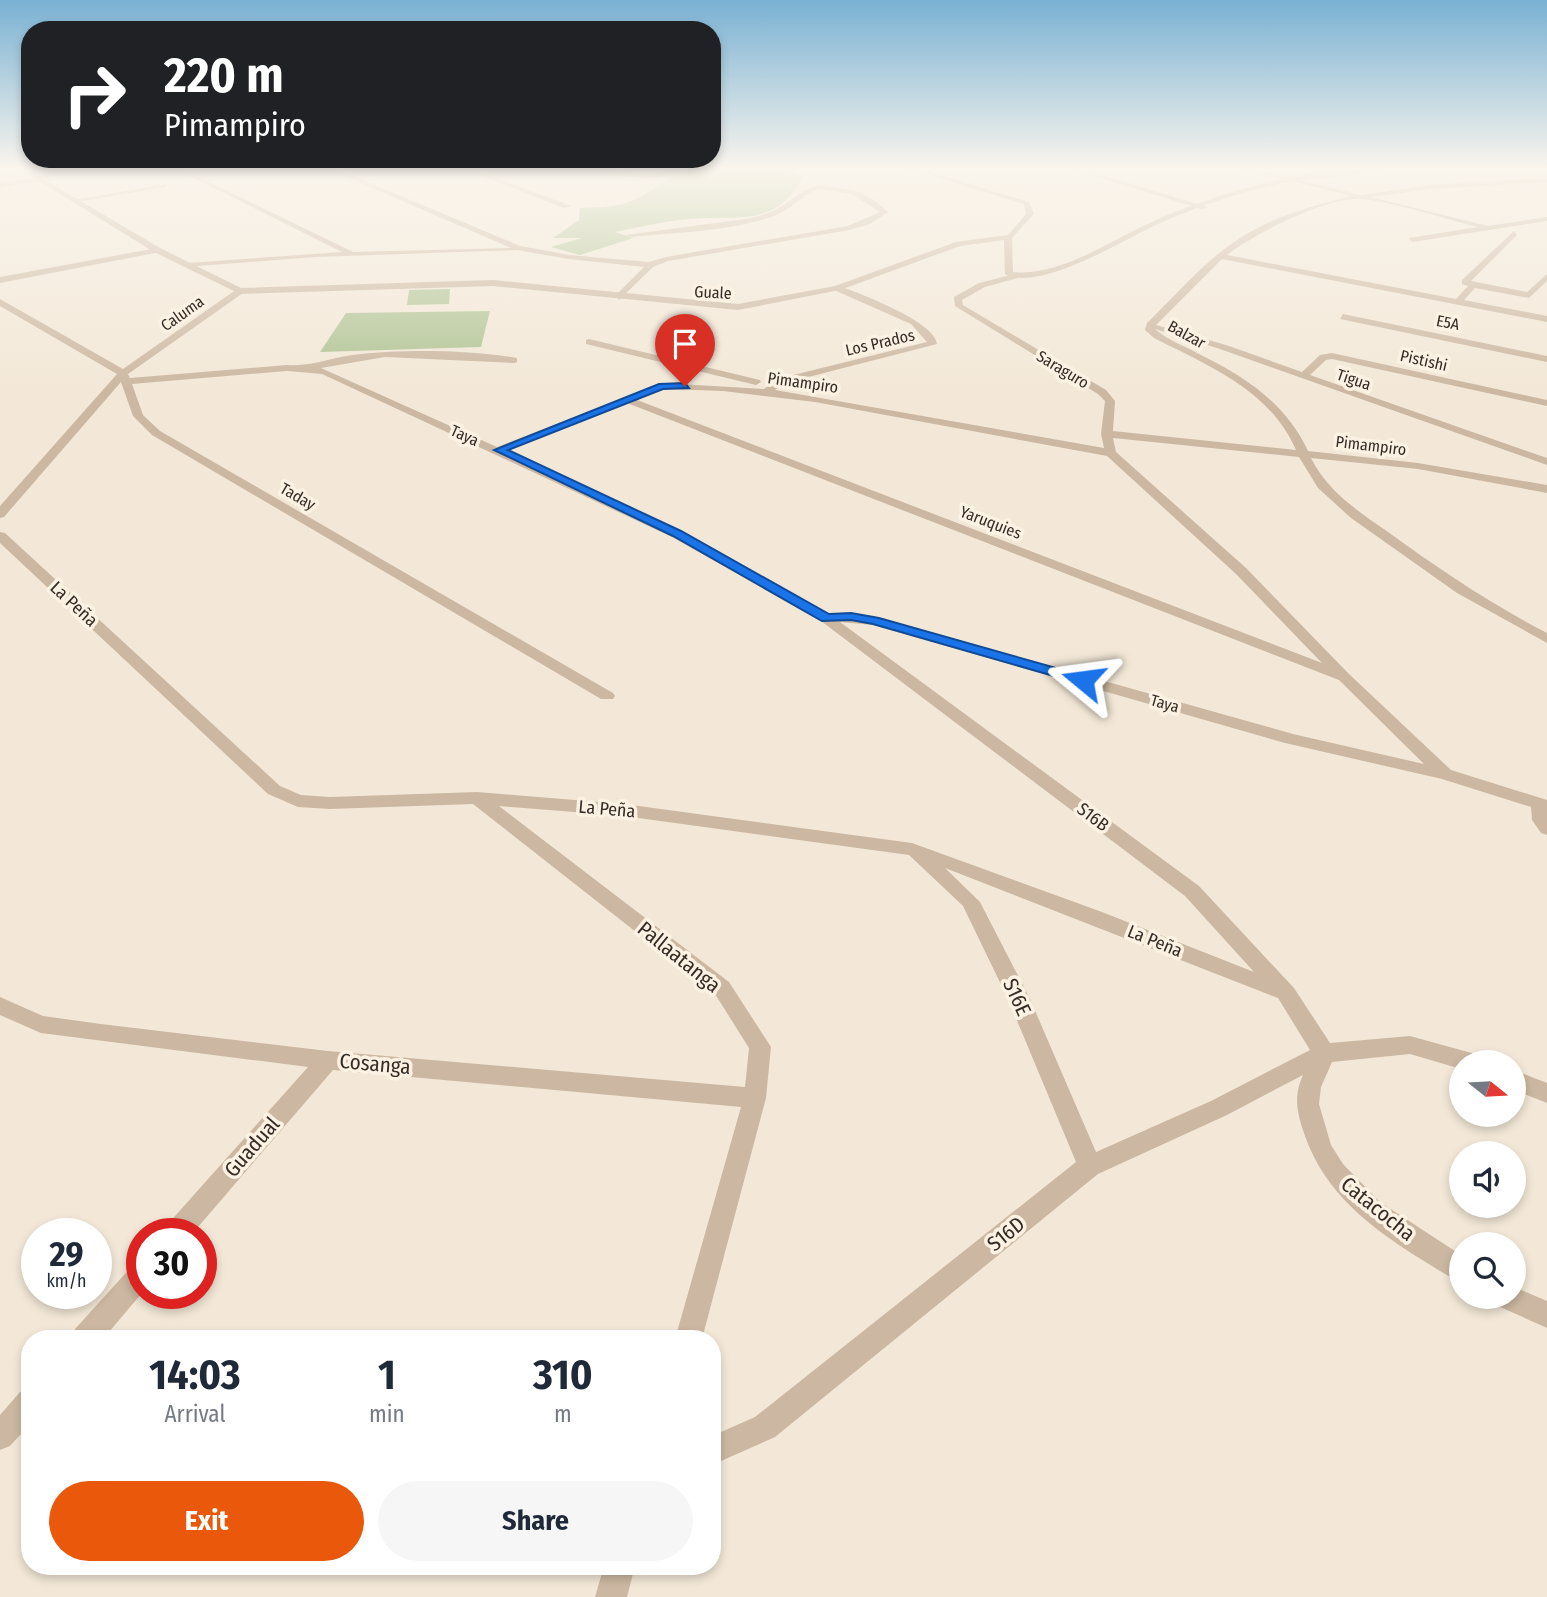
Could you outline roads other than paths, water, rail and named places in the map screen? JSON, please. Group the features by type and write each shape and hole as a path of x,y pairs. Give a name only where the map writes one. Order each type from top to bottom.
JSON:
{"street":[{"name":"Caluma","path":"0,514 124,377 240,291 145,243"},
{"path":"329,243 356,256"},
{"path":"507,243 523,249"},
{"path":"619,297 650,265 666,259 763,243"},
{"name":"Guale","path":"240,291 471,282 738,307 837,288 969,243"},
{"path":"1008,243 1009,274 1015,276"},
{"name":"Saraguro","path":"1111,453 1107,434 1110,401 1102,392 959,306 957,299 965,292 1015,276 1051,270 1095,255 1118,243"},
{"name":"Balzar","path":"1240,243 1150,325 1150,330 1263,397 1288,424 1310,473 1332,497 1418,562 1493,612 1547,639"},
{"path":"1504,243 1465,282 1530,295 1547,276"},
{"path":"188,265 315,255 356,256 523,249 569,257 650,265"},
{"path":"0,280 157,250"},
{"path":"1223,257 1547,319"},
{"path":"1458,302 1473,285"},
{"name":"Los Prados","path":"770,389 932,344 932,339 914,322 837,288"},
{"path":"0,302 124,377"},
{"name":"E5A","path":"1343,317 1547,359"},
{"name":"Tigua","path":"1150,325 1223,347 1301,377 1547,462"},
{"path":"589,342 770,389"},
{"path":"309,368 336,358 382,354 514,360"},
{"name":"Pistishi","path":"1301,377 1323,358 1332,356 1547,403"},
{"name":"Taya","path":"124,377 309,368 499,450 677,534 826,618 851,617 875,621 1291,739 1445,774 1543,805"},
{"name":"Taday","path":"124,377 138,416 156,433 607,696"},
{"name":"Pimampiro","path":"499,450 662,386 770,389 1111,453"},
{"name":"Yaruquies","path":"626,399 1344,677"},
{"name":"Pimampiro","path":"1107,434 1418,466 1547,489"},
{"path":"1111,453 1241,571 1344,677 1445,774"},
{"name":"La Peña","path":"0,536 274,790 298,801 330,803 477,798 624,810 912,849 1095,917 1287,994"},
{"name":"S16B","path":"826,618 1192,891 1287,994 1324,1053"},
{"name":"Pallaatanga","path":"477,798 722,988 760,1047 755,1098 691,1330"},
{"path":"1543,805 1541,820 1547,829"},
{"name":"S16E","path":"912,849 970,902 1019,999 1090,1166"},
{"name":"Cosanga","path":"0,1006 41,1024 328,1060 755,1098"},
{"path":"1324,1053 1410,1045 1449,1056"},
{"name":"S16D","path":"721,1447 765,1427 1090,1166 1219,1108 1324,1053"},
{"name":"Catacocha","path":"1324,1053 1306,1100 1316,1140 1329,1166 1350,1192 1396,1229 1449,1262"},
{"name":"Guadual","path":"190,1218 328,1060"},
{"path":"1526,1085 1547,1093"},
{"path":"93,1330 126,1292"},
{"path":"1526,1306 1547,1315"},
{"path":"0,1436 21,1412"},
{"path":"611,1597 617,1575"}]}
